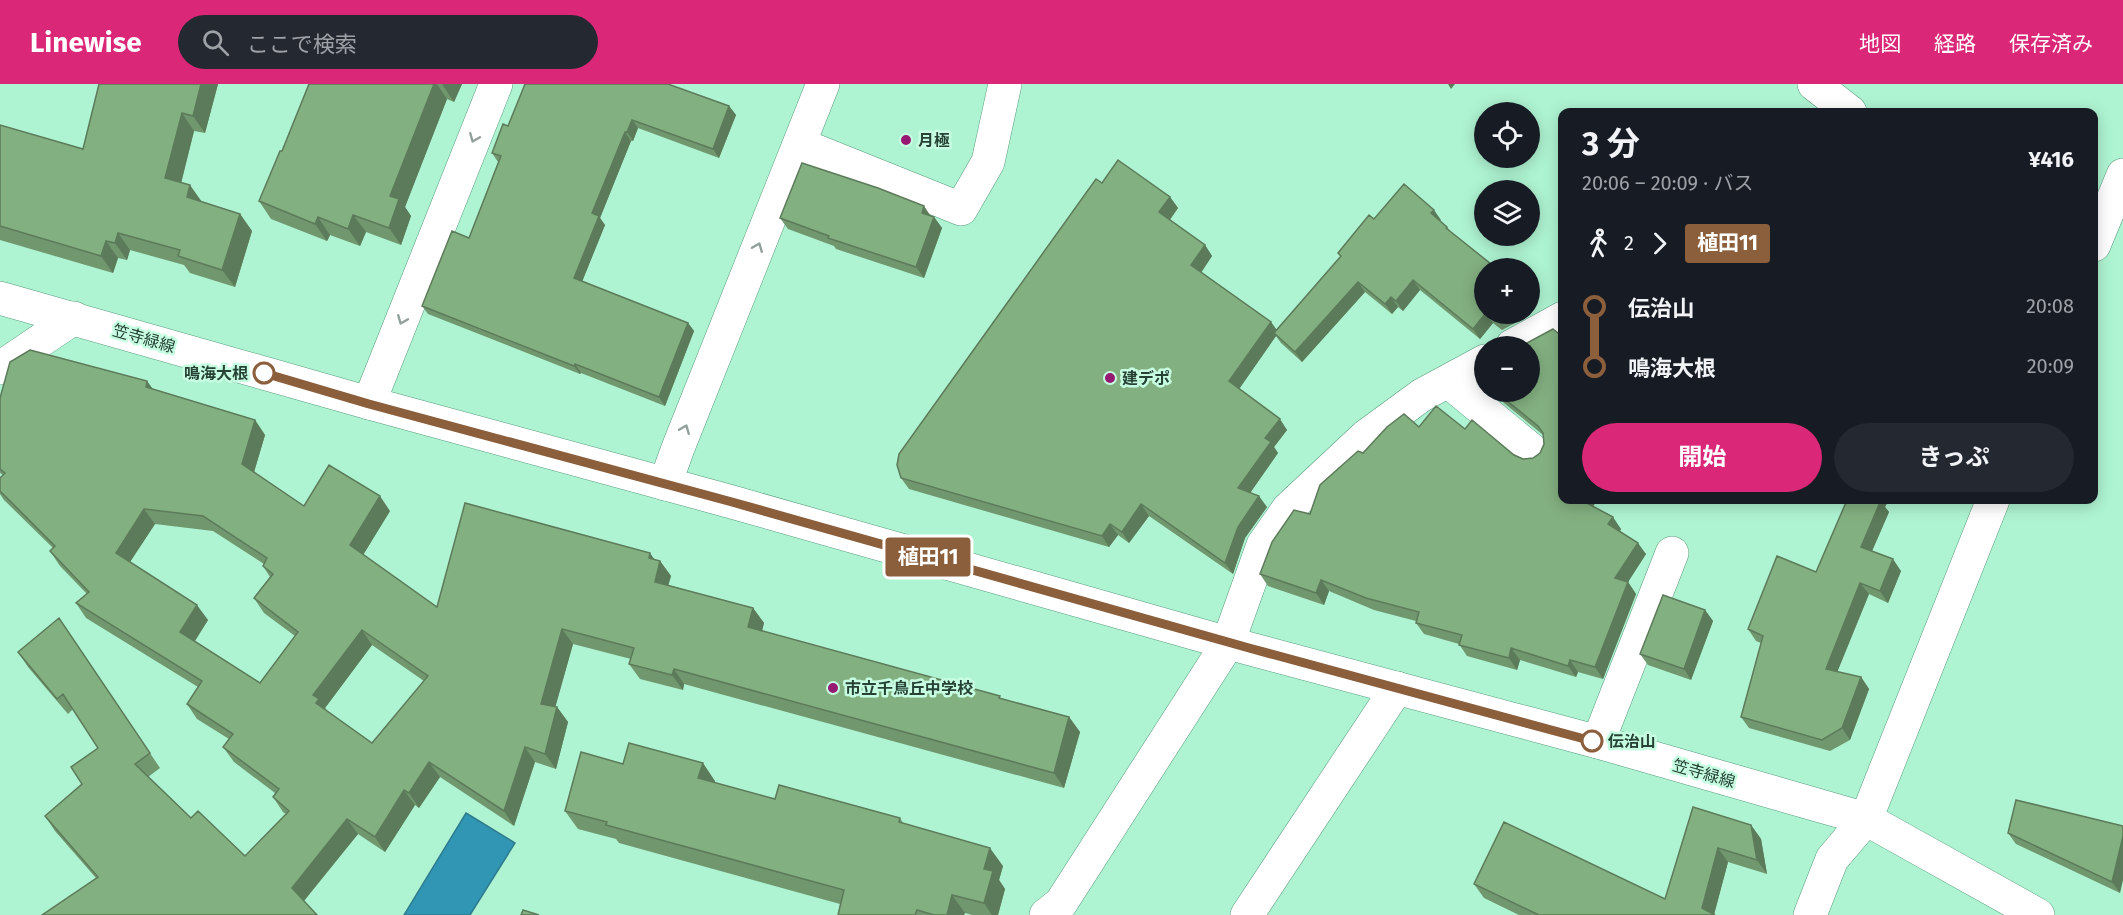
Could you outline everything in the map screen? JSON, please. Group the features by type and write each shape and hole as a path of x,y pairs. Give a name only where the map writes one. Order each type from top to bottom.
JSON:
{"street":[{"path":"369,404 496,84"},
{"path":"665,484 823,84"},
{"path":"799,144 961,209 988,162 1005,84"},
{"path":"1814,84 1845,108"},
{"path":"2098,235 2123,175"},
{"name":"笠寺緑線","path":"0,298 369,404 1598,742 1866,819 2038,915"},
{"path":"0,368 74,318"},
{"path":"1530,336 1558,321"},
{"path":"1047,915 1060,903 1228,642 1263,545 1288,509 1366,436 1422,395 1474,368"},
{"path":"1449,382 1534,452"},
{"path":"1810,915 1832,859 1866,819 1991,504"},
{"path":"1598,742 1672,553"},
{"path":"1246,915 1397,688"}],"water":[{"path":"466,813 515,843 470,915 404,915"}],"building":[{"path":"99,84 201,84 193,116 182,113 165,178 190,185 187,197 240,214 222,270 178,256 180,250 118,233 115,243 106,241 101,256 0,226 0,125 83,149"},
{"path":"309,84 434,84 390,196 399,199 389,228 353,215 348,229 318,217 315,224 259,201"},
{"path":"525,84 668,84 729,106 713,149 632,120 592,213 599,216 574,278 688,323 659,397 422,306 452,231 469,238 501,156 492,153 503,124 508,126"},
{"path":"1118,160 1170,197 1159,212 1205,245 1191,265 1271,322 1229,381 1280,419 1265,438 1271,442 1238,488 1259,496 1238,527 1225,563 1141,504 1122,532 1110,524 1102,536 901,478 897,465 899,454 1096,179 1102,183"},
{"path":"802,163 924,206 922,213 934,217 916,267 828,238 829,236 780,218"},
{"path":"1404,184 1434,210 1431,213 1446,228 1484,258 1474,258 1474,324 1477,324 1473,329 1413,280 1396,301 1391,297 1385,304 1358,282 1295,352 1274,333 1341,256 1338,253 1369,215 1374,219"},
{"path":"1553,329 1558,333 1558,504 1589,504 1613,517 1608,524 1638,543 1615,578 1628,582 1595,667 1570,660 1568,666 1511,648 1509,658 1459,645 1462,635 1416,623 1419,612 1366,598 1321,580 1316,593 1260,574 1272,542 1294,510 1310,514 1320,485 1358,451 1363,453 1387,427 1404,414 1419,427 1436,406 1465,429 1472,420 1514,455 1523,459 1533,458 1540,453 1544,444 1543,433 1538,426 1508,402 1540,402 1540,336"},
{"path":"30,350 147,381 146,387 255,420 242,464 304,506 329,465 380,496 350,545 437,607 465,503 650,553 649,558 660,561 655,582 753,608 748,627 1069,717 1054,773 674,669 672,675 629,664 634,648 562,629 541,704 557,707 545,754 525,747 504,811 429,762 409,793 404,790 375,837 347,819 292,888 317,915 42,915 98,877 45,816 82,784 71,767 98,748 63,694 57,699 18,652 59,618 150,753 135,764 191,818 198,811 245,856 289,811 273,797 279,789 223,747 233,734 187,704 202,681 76,603 89,592 50,551 55,546 0,491 0,478 5,473 0,469 0,398 10,362","holes":["144,509 203,516 267,558 263,566 273,574 254,598 298,632 260,683 180,632 197,605 116,553","362,630 428,676 372,743 316,703 319,699 313,695"]},
{"path":"1845,504 1879,504 1861,547 1893,559 1880,591 1860,583 1826,669 1861,677 1842,728 1822,740 1741,717 1763,636 1748,629 1777,556 1816,572"},
{"path":"1663,595 1705,610 1684,669 1640,654"},
{"path":"629,743 703,763 698,778 775,799 779,785 900,818 899,822 990,848 984,869 993,871 984,903 952,895 947,915 934,915 917,910 915,915 838,915 844,890 606,825 607,822 565,811 581,752 623,764"},
{"path":"2016,800 2123,826 2123,836 2112,882 2008,833"},
{"path":"1693,807 1751,825 1757,860 1718,848 1702,908 1715,915 1539,915 1474,884 1504,822 1665,899"},
{"path":"523,910 539,915 521,915"}],"bus line":[{"name":"植田11","path":"264,373 1249,648 1592,741"}],"place":[{"name":"月極","path":"906,140"},
{"name":"鳴海大根","path":"264,373"},
{"name":"建デポ","path":"1110,378"},
{"name":"市立千鳥丘中学校","path":"833,688"},
{"name":"伝治山","path":"1592,741"}]}
